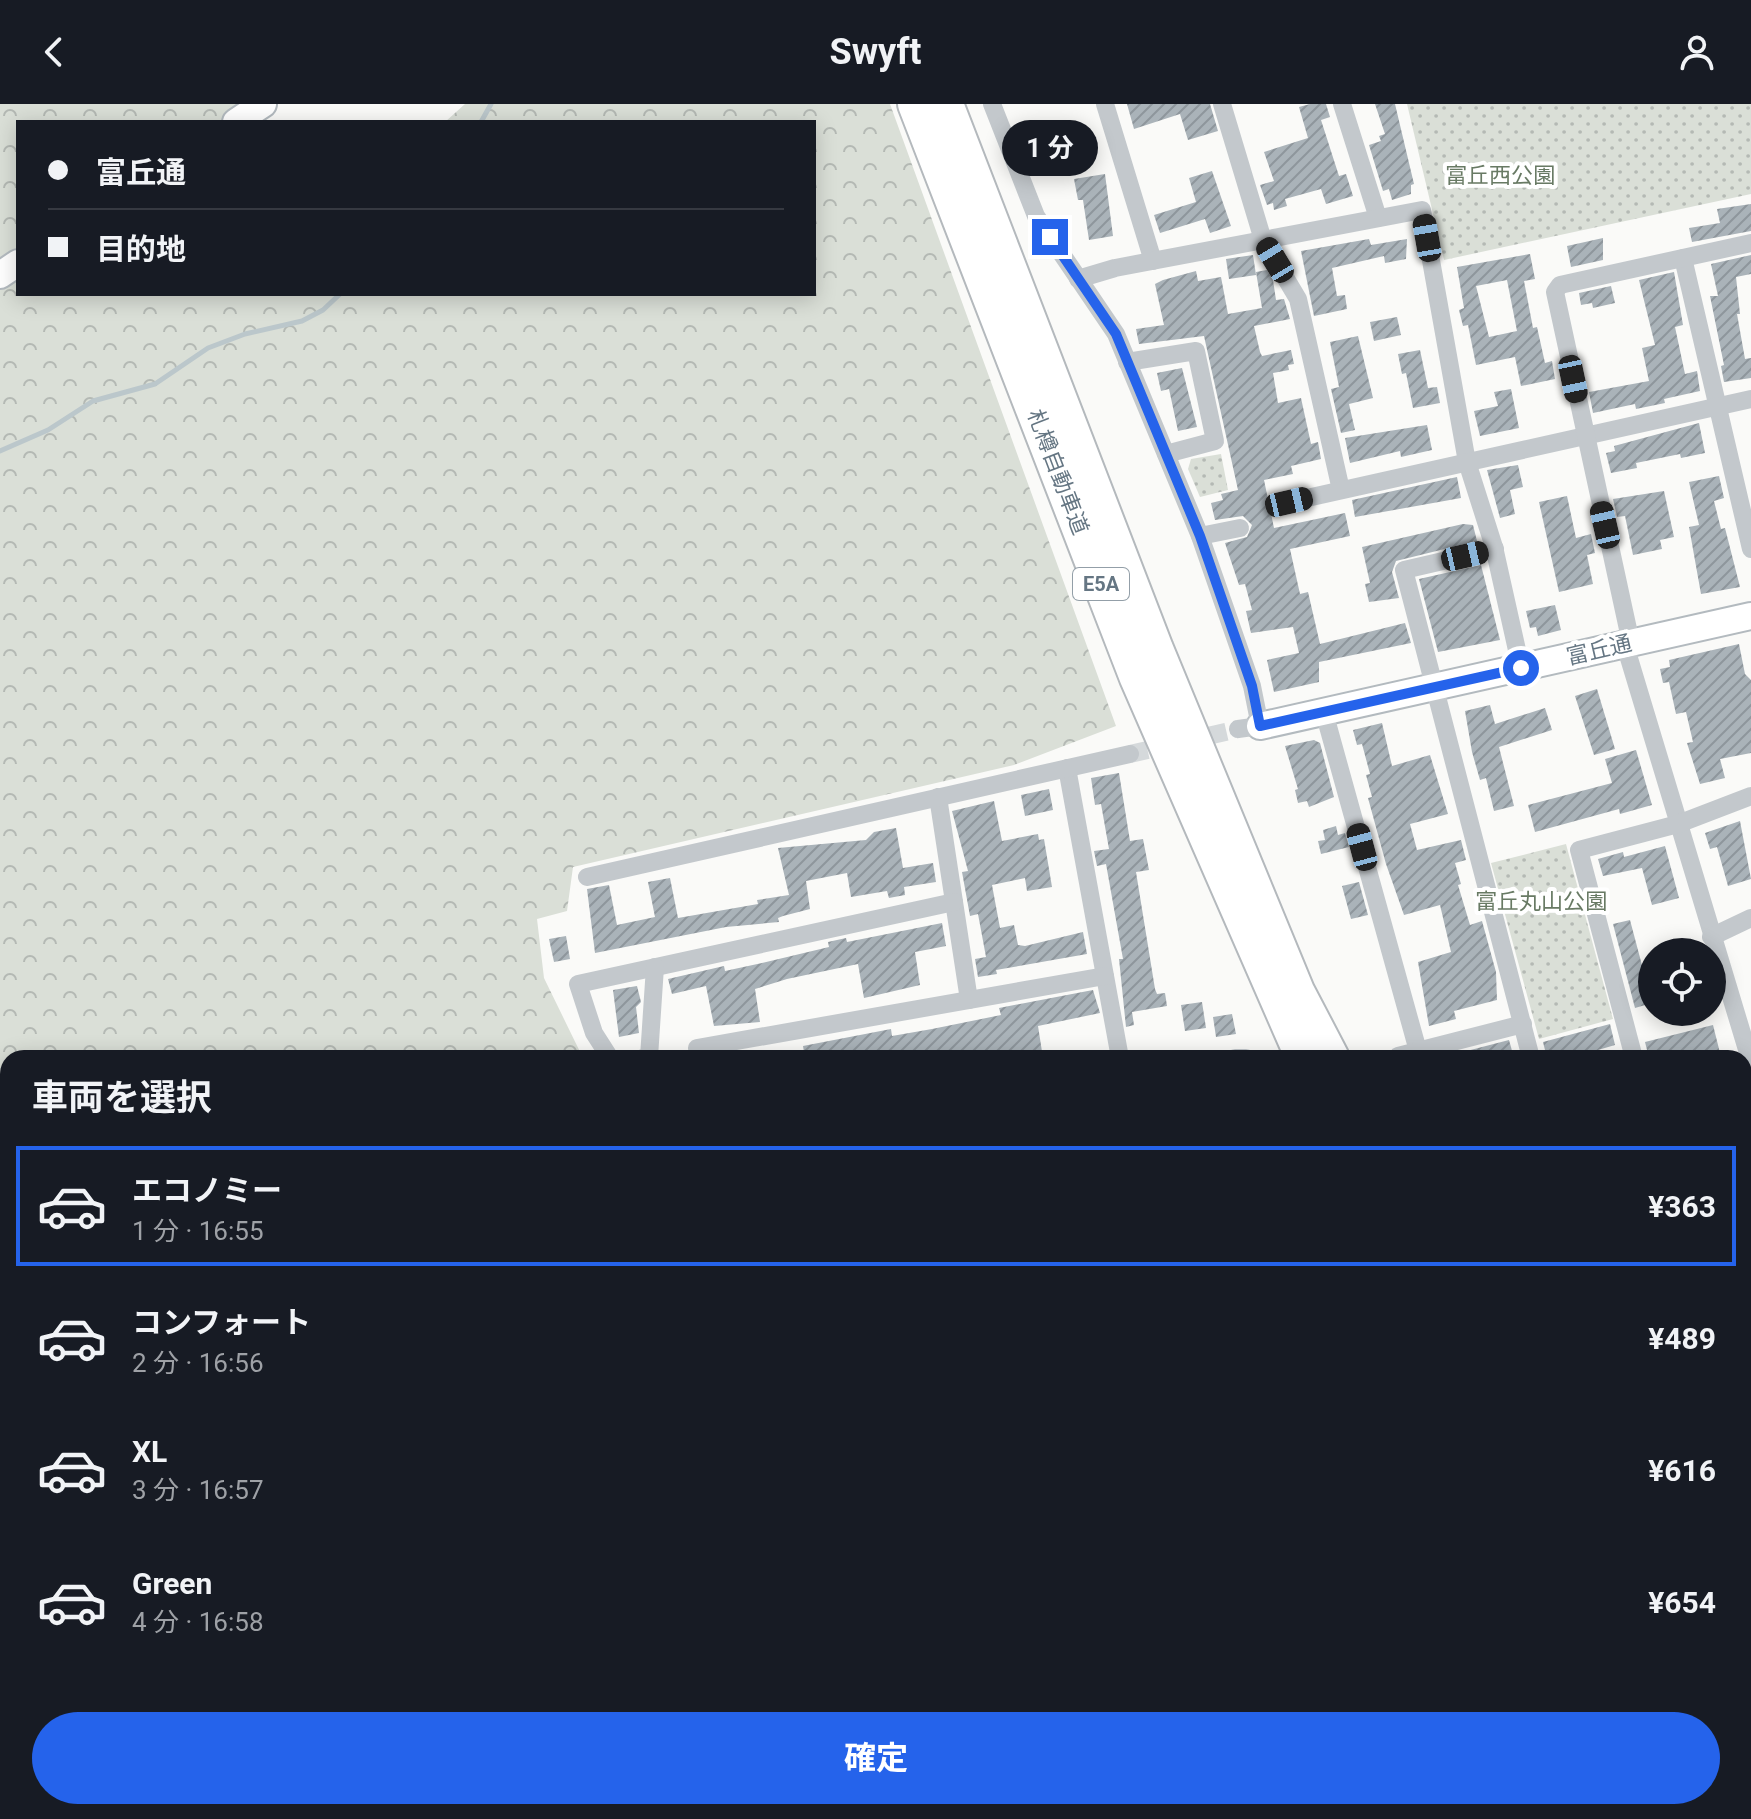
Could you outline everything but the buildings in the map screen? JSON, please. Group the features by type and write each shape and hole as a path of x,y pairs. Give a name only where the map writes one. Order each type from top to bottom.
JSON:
{"highway":[{"name":"札樽自動車道","path":"915,104 1137,678 1300,1050"},
{"name":"札樽自動車道","path":"946,104 1162,664 1297,991 1328,1050"}],"street":[{"path":"239,120 263,104"},
{"path":"992,104 1036,216 1116,334 1200,536 1252,686 1249,728"},
{"path":"1105,104 1153,261"},
{"path":"1222,104 1263,240 1298,299 1341,490"},
{"path":"1342,104 1378,218"},
{"path":"1078,279 1153,261 1422,210 1467,462 1495,549 1521,668"},
{"path":"1747,1050 1711,937 1628,644 1555,292 1560,285 1751,243"},
{"path":"1683,258 1751,549"},
{"path":"1127,362 1196,351 1215,441 1166,454"},
{"path":"1289,502 1751,399"},
{"path":"1200,536 1240,528"},
{"path":"1495,549 1404,570 1432,688 1529,1050"},
{"name":"富丘通","path":"1249,728 1751,618"},
{"path":"1324,712 1418,1050"},
{"path":"587,877 1130,754"},
{"path":"1067,768 1119,1050"},
{"path":"1632,1050 1579,850 1678,824 1751,796"},
{"path":"938,797 969,1000"},
{"path":"605,1050 594,1033 578,984 954,902"},
{"path":"1711,937 1751,918"},
{"path":"649,1050 655,967"},
{"path":"697,1050 1105,976"},
{"path":"1433,1050 1523,1024"}],"green space":[{"path":"0,104 250,104 258,120 16,120 16,296 816,296 816,120 447,120 465,104 890,104 1116,726 1014,765 573,867 567,911 537,919 544,978 579,1050 0,1050"},
{"name":"富丘西公園","path":"1407,104 1751,104 1751,194 1444,260"},
{"path":"1221,454 1228,490 1200,497 1188,469 1191,459"},
{"name":"富丘丸山公園","path":"1566,844 1613,1019 1539,1039 1491,863"}],"waterway":[{"path":"482,120 491,104"},
{"path":"0,451 48,430 93,401 155,384 208,348 245,334 302,321 323,310 338,296"}],"tunnel":[{"path":"1130,754 1238,729"}],"route":[{"path":"1050,237 1116,334 1200,536 1252,686 1260,726 1521,668"}]}
